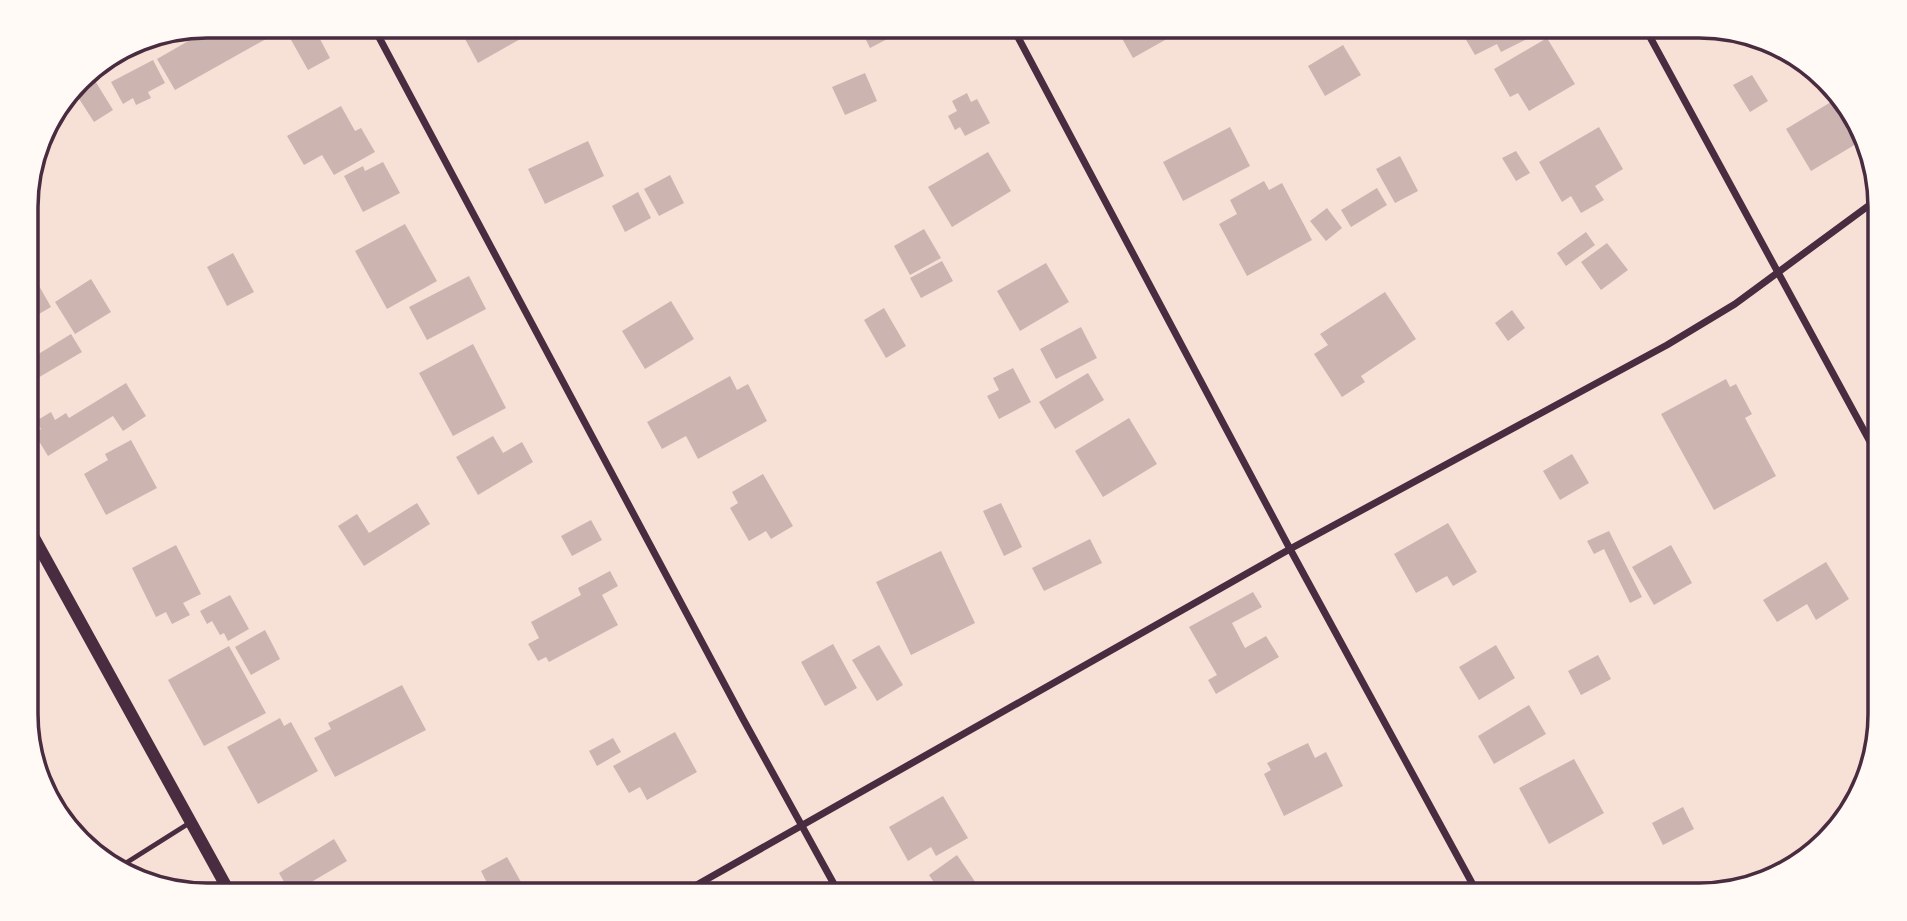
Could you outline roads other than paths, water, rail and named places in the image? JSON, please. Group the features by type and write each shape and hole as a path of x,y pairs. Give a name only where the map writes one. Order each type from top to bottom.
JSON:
{"street":[{"path":"379,38 833,883"},
{"path":"1018,38 1290,549 1472,882"},
{"path":"1651,38 1868,438"},
{"path":"700,883 1290,549 1667,345 1735,304 1868,206"},
{"path":"38,546 224,883"}],"lane":[{"path":"127,862 191,822"}]}
